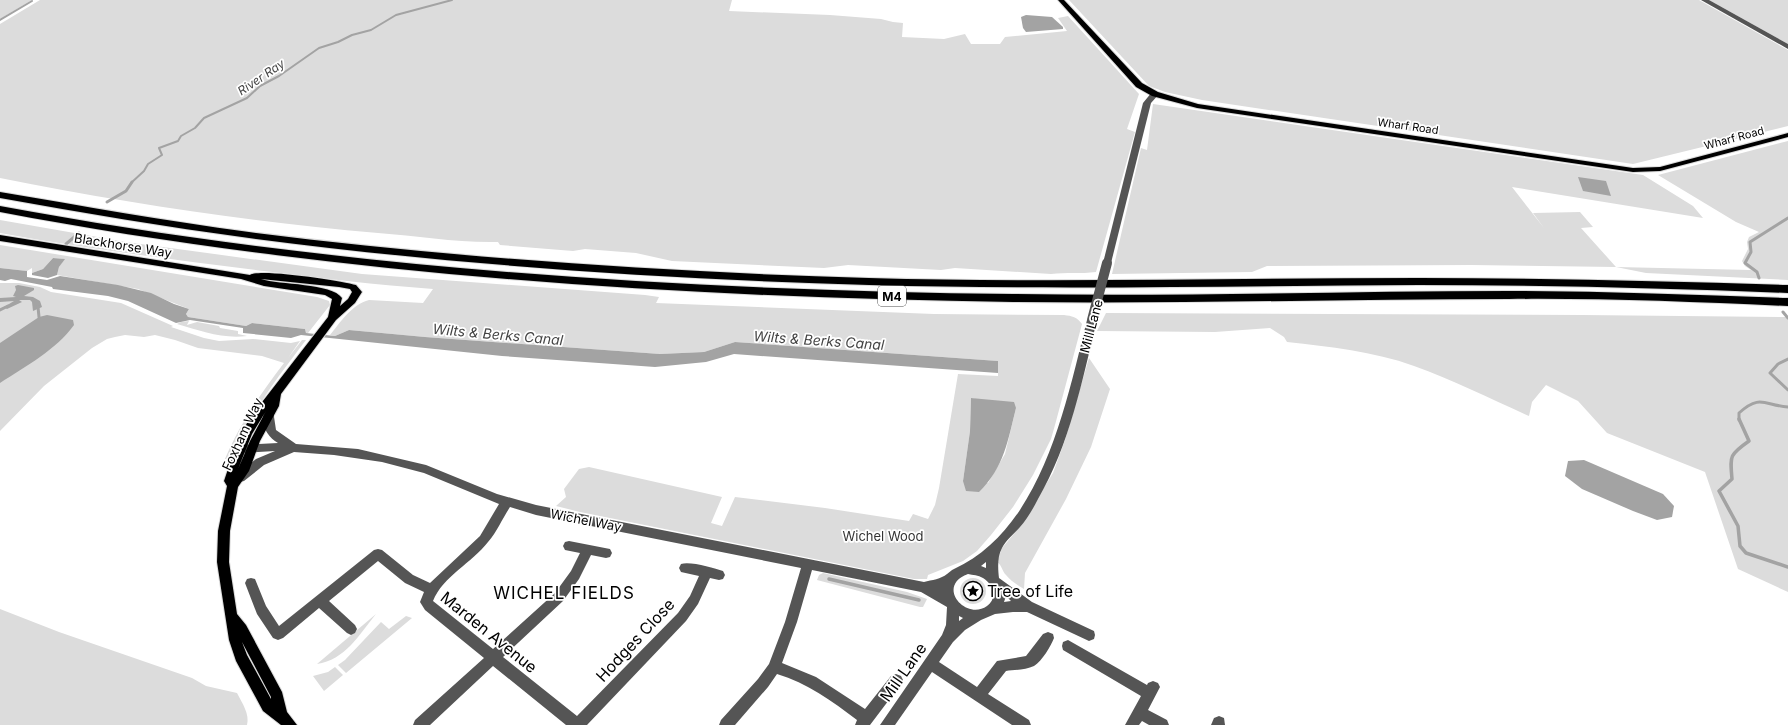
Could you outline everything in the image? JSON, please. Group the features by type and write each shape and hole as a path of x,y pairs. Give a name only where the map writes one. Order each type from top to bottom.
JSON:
{"highway":[{"name":"M4","path":"0,195 156,222 387,251 545,265 697,275 854,281 995,284 1532,282 1652,283 1788,289"},
{"name":"M4","path":"0,209 142,233 381,264 538,278 690,288 855,295 1015,298 1185,299 1483,295 1654,297 1788,302"}],"main road":[{"name":"Wharf Road","path":"1061,0 1133,80 1156,94 1177,101 1217,109 1633,170 1660,169 1788,135"},
{"name":"Blackhorse Way","path":"0,238 242,276 264,283 309,289 332,294"},
{"name":"Blackhorse Way","path":"242,276 269,276 352,287"},
{"name":"Foxham Way","path":"236,483 230,481 231,474 240,449 259,412 266,402 276,393 333,318 352,301 357,292 352,287"},
{"name":"Foxham Way","path":"332,294 336,296 337,301 333,318"},
{"name":"Foxham Way","path":"276,393 274,406 269,413 236,483 226,516 223,544 225,579 235,640 245,667 262,699 283,721"}],"street":[{"path":"1704,0 1788,47"},
{"name":"Mill Lane","path":"948,638 952,625 952,605 947,592 948,583 959,572 968,569 996,546 1024,512 1035,495 1049,467 1070,408 1147,103 1156,94"},
{"path":"269,413 269,429 271,433 296,448"},
{"path":"236,483 251,468 263,460 296,448"},
{"name":"Wichel Way","path":"240,449 296,448 351,453 399,461 428,470 478,492 507,502 565,517 808,563 924,587 952,605"},
{"name":"Marden Avenue","path":"507,502 484,538 465,559 431,589 426,602 429,606 577,725"},
{"path":"569,546 606,553"},
{"name":"Mill Lane","path":"887,725 948,638 961,626 979,614 992,608 997,603 999,589 995,580 992,561 996,546"},
{"path":"420,725 559,597 574,575 588,550"},
{"path":"251,583 268,623 278,634 378,554 409,579 431,589"},
{"path":"726,725 774,667 791,622 808,563"},
{"name":"Hodges Close","path":"577,725 682,617 713,574 685,568"},
{"path":"968,569 982,570 1028,606 1089,634"},
{"name":"Wichel Way","path":"924,587 938,584 952,578"},
{"path":"320,601 351,629"},
{"path":"952,605 964,613 979,614"},
{"path":"992,608 1028,606"},
{"path":"979,696 1002,665 1029,662 1033,659 1048,638"},
{"path":"1068,646 1151,690 1132,725"},
{"path":"930,664 1024,725"},
{"path":"774,667 794,672 822,686 864,722 896,680"},
{"path":"1139,712 1162,725"}],"green space":[{"path":"0,0 32,0 0,19"},
{"path":"40,0 732,0 729,11 830,15 881,19 903,23 902,37 944,39 965,34 971,44 1000,44 1005,37 1067,31 1058,18 1068,16 1139,94 1127,129 1135,132 1096,272 1051,274 955,268 941,270 848,265 824,268 672,261 636,253 585,249 573,251 500,245 498,242 453,240 330,229 188,211 94,196 0,178 0,24"},
{"path":"1069,0 1699,0 1788,50 1788,126 1633,164 1202,100 1165,92 1149,86"},
{"path":"1709,0 1788,0 1788,44"},
{"path":"1153,104 1643,175 1693,206 1703,218 1512,187 1544,228 1533,213 1580,212 1593,227 1581,228 1616,267 1471,265 1267,266 1252,272 1112,274 1141,148 1147,150"},
{"path":"1788,141 1788,280 1646,273 1616,267 1751,270 1745,266 1742,261 1748,249 1747,242 1749,237 1759,232 1736,222 1658,175"},
{"name":"Wichel Wood","path":"0,220 126,242 362,274 645,295 659,297 656,303 934,314 1064,315 1074,317 1082,324 1051,439 1033,475 1013,507 977,551 963,561 928,575 927,579 914,579 556,506 566,497 564,489 579,469 589,467 722,497 711,523 722,526 735,497 825,508 909,521 913,514 928,519 935,505 939,488 958,374 998,376 998,361 735,342 704,352 660,354 349,330 335,336 330,335 347,314 363,302 369,300 423,303 433,289 349,281 198,263 0,233","holes":["971,398 1016,408 1005,454 988,483 963,481 970,431"]},
{"path":"0,245 317,297 329,301 330,305 308,333 306,333 305,329 252,323 246,326 188,317 186,314 189,309 138,289 57,275 59,267 64,259 53,258 43,269 32,273 32,268 27,271 0,268"},
{"path":"0,283 19,283 40,287 51,292 121,303 173,326 171,327 204,338 219,341 253,339 291,343 300,341 288,358 302,340 306,340 274,383 255,412 231,459 225,459 237,434 259,398 284,363 262,356 198,348 155,335 144,337 125,335 115,337 107,339 92,348 44,386 0,431"},
{"path":"1106,313 1788,317 1788,592 1738,569 1705,472 1607,433 1578,401 1546,385 1532,402 1529,416 1429,371 1399,361 1367,353 1287,342 1284,337 1270,328 1215,332 1097,331"},
{"path":"189,321 187,325 197,322 219,326 220,328 238,331 238,334 247,336 238,337 220,335 203,332 177,324"},
{"path":"1089,358 1110,389 1091,447 1066,499 1025,573 1024,589 1008,577 997,562 1002,548 1018,529 1053,473 1065,440"},
{"path":"823,573 907,592 927,599 923,607 920,607 817,580 819,575"},
{"path":"973,578 982,582 986,591 982,600 973,604 964,600 960,591 964,582"},
{"path":"0,609 59,632 192,678 206,686 237,693 246,713 248,721 247,725 0,725"},
{"path":"376,614 351,645 343,652 327,662 317,664"},
{"path":"406,616 412,618 346,673 338,665 345,660 381,622 389,629"},
{"path":"335,667 343,675 324,691 313,676 328,672"}],"shaded area":[{"path":"1026,15 1052,17 1063,27 1063,29 1026,32 1023,28 1021,17"},
{"path":"1578,177 1606,181 1611,196 1583,191"},
{"path":"53,258 65,259 59,267 57,275 48,278 32,275 32,273 43,269"},
{"path":"0,268 27,271 27,277 47,280 60,276 118,285 151,293 174,304 189,309 186,314 188,317 246,326 252,323 305,329 306,333 335,336 349,330 660,354 704,352 735,342 998,361 998,373 734,354 706,362 655,367 502,356 301,335 291,338 243,333 243,328 190,320 176,323 128,301 108,296 53,289 52,287 11,279 5,281 0,280"},
{"path":"18,285 34,288 34,290 24,296 33,297 40,301 42,307 33,311 32,302 30,300 19,300 22,302 7,309 4,307 14,301 0,302 0,298 16,297 13,296 16,290 15,286"},
{"path":"47,315 73,320 74,325 50,350 0,383 0,343 39,317"},
{"path":"971,398 1014,402 1016,408 1000,463 987,483 979,492 966,491 963,481 970,431"},
{"path":"1584,460 1663,494 1674,506 1672,517 1657,520 1582,489 1565,476 1568,461"}],"waterway":[{"name":"River Ray","path":"132,182 144,171 148,164 162,155 159,148 178,141 181,136 195,128 204,118 247,98 260,86 279,76 319,48 338,42 352,35 371,30 396,15 452,0"},
{"path":"0,20 32,1"},
{"name":"River Ray","path":"107,202 126,191 132,182"},
{"path":"1759,278 1757,272 1745,263 1751,252 1750,242 1788,218"},
{"name":"River Ray","path":"66,244 79,233"},
{"name":"River Ray","path":"0,310 8,306"},
{"path":"38,307 39,317"},
{"path":"1783,312 1788,318"},
{"path":"1788,359 1778,364 1770,373 1788,390"},
{"path":"1739,419 1739,413 1746,407 1757,402 1788,407"},
{"path":"1739,419 1749,441 1734,453 1731,461 1732,479 1719,491 1738,526 1740,546 1746,553 1788,567"},
{"path":"829,579 919,600"}],"place":[{"name":"Tree of Life","path":"973,591"}],"district":[{"name":"WICHEL FIELDS","path":"564,593"}],"water label":[{"name":"Wilts & Berks Canal","path":"498,334"},
{"name":"Wilts & Berks Canal","path":"819,340"}]}
